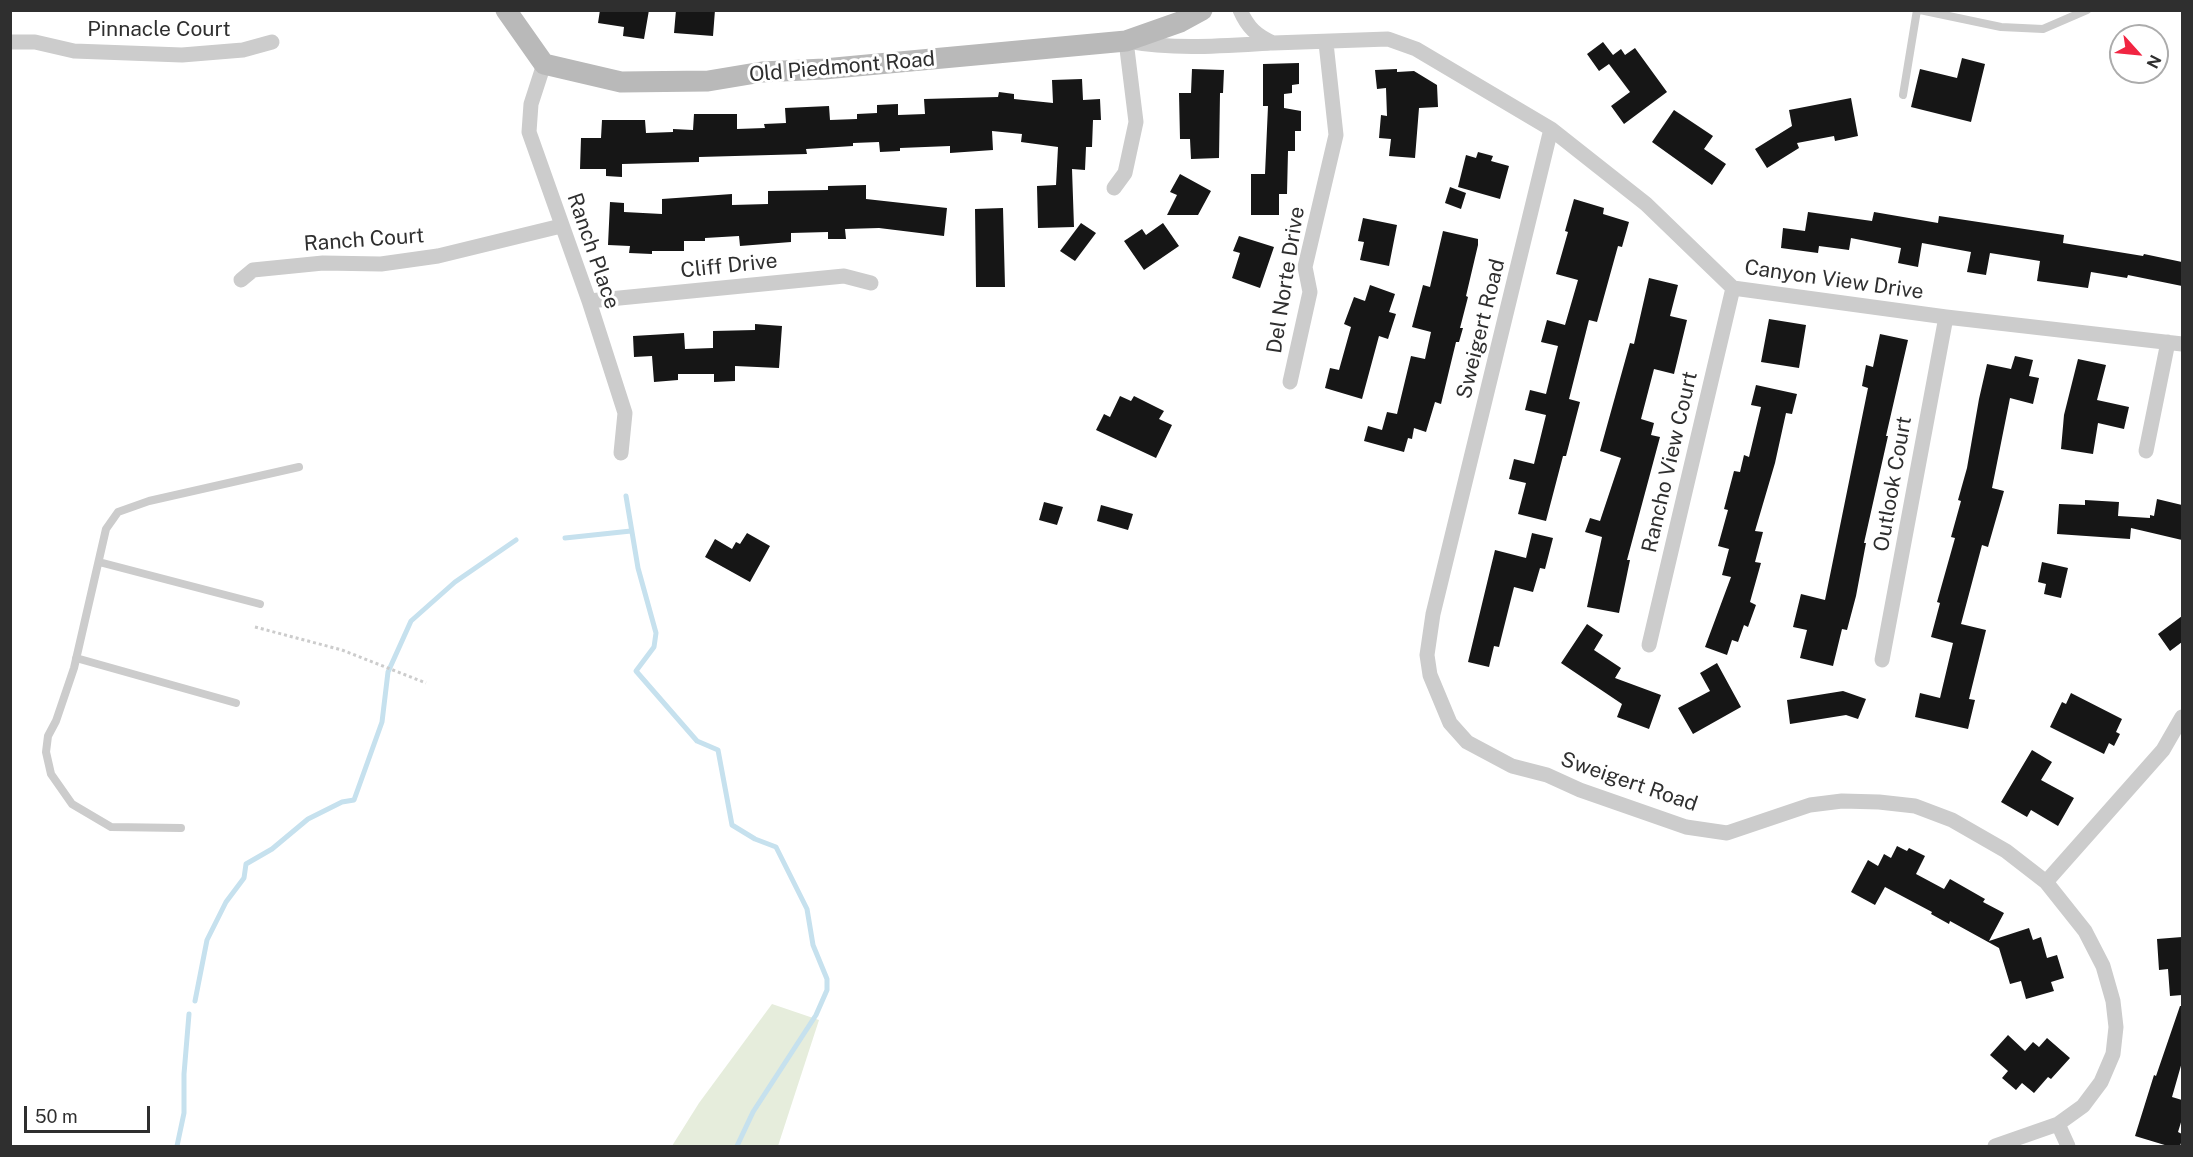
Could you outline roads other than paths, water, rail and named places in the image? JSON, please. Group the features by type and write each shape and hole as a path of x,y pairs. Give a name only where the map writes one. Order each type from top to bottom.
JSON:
{"street":[{"path":"506,10 544,64"},
{"name":"Old Piedmont Road","path":"544,64 621,82 708,81 762,72 824,69 1126,42 1180,22 1202,10"},
{"path":"1240,10 1247,26 1258,36 1273,43"},
{"name":"Canyon View Drive","path":"1126,42 1156,47 1198,48 1388,39 1416,49 1551,129 1646,204 1732,288 1946,317 2175,343"},
{"name":"Pinnacle Court","path":"10,42 35,42 74,51 182,55 243,50 272,42"},
{"path":"1114,188 1125,173 1136,122 1126,42"},
{"name":"Del Norte Drive","path":"1290,382 1310,292 1305,267 1336,135 1326,43"},
{"name":"Ranch Place","path":"544,64 531,104 530,132 625,413 621,453"},
{"name":"Sweigert Road","path":"1551,129 1433,614 1428,655 1430,675 1450,723 1467,742 1512,766 1547,775 1580,790 1686,827 1727,832 1810,805 1842,801 1915,806 1952,820 2006,851 2046,882 2085,931 2103,966 2113,1001 2116,1027 2113,1054 2101,1082 2083,1106 2058,1124 1995,1146"},
{"name":"Ranch Court","path":"241,280 253,270 323,262 381,264 438,256 561,226"},
{"name":"Cliff Drive","path":"589,301 844,276 872,283"},
{"name":"Rancho View Court","path":"1649,645 1732,288"},
{"name":"Outlook Court","path":"1882,660 1946,317"},
{"path":"2146,451 2175,343"},
{"path":"2046,882 2163,750 2182,717"},
{"path":"2058,1124 2068,1146"}],"lane":[{"path":"1903,95 1919,10 2001,27 2043,29 2087,10"},
{"path":"181,828 111,827 72,804 51,774 46,752 48,736 56,721 76,658 106,529 118,512 149,501 299,467"},
{"path":"99,562 260,604"},
{"path":"76,658 236,703"}],"waterway":[{"path":"626,496 638,568 656,633 654,647 636,671 697,741 718,750 732,825 755,839 776,847 807,909 813,945 827,979 827,990 816,1015 753,1112 737,1146"},
{"path":"565,538 631,531"},
{"path":"195,1001 207,940 226,902 244,878 246,864 272,849 308,819 342,802 354,800 382,722 388,672 411,621 455,582 516,540"},
{"path":"177,1146 184,1113 184,1074 189,1014"}]}
